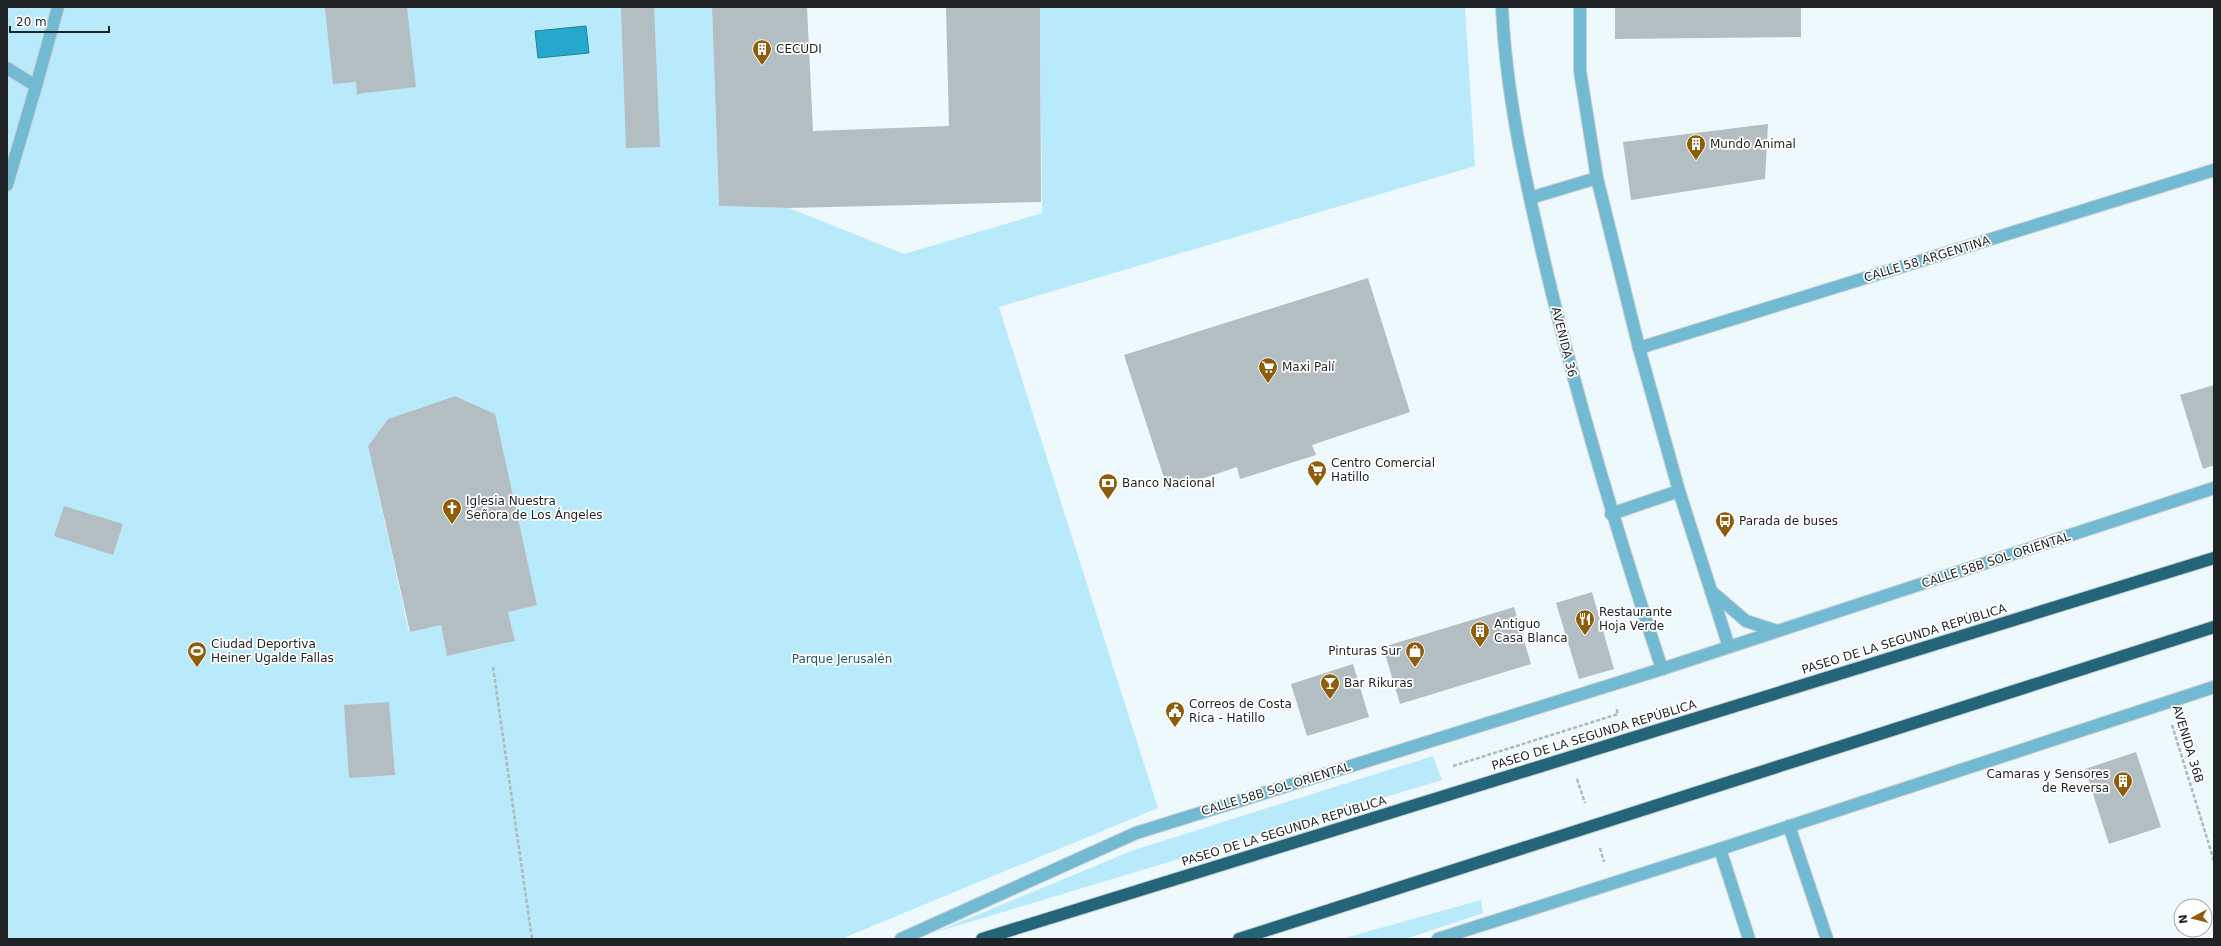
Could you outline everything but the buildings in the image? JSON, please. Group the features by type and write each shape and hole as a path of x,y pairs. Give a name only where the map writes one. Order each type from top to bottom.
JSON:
{"highway":[{"name":"PASEO DE LA SEGUNDA REPÚBLICA","path":"982,939 2214,558"},
{"path":"1239,939 2214,628"}],"street":[{"path":"7,185 58,7"},
{"name":"AVENIDA 36","path":"1502,7 1504,57 1530,198 1564,345 1611,514 1662,669"},
{"path":"1580,7 1580,71 1597,178 1639,348 1679,491 1729,647"},
{"path":"7,68 36,86"},
{"name":"CALLE 58 ARGENTINA","path":"1639,348 2214,170"},
{"path":"1530,198 1597,178"},
{"name":"CALLE 58B SOL ORIENTAL","path":"1777,631 2214,488"},
{"path":"1611,514 1679,491"},
{"path":"1710,591 1746,621 1777,631"},
{"path":"1662,669 1777,631"},
{"name":"CALLE 58B SOL ORIENTAL","path":"901,939 1136,833 1662,669"},
{"path":"1438,939 1720,849 2214,687"},
{"path":"1789,826 1827,939"},
{"path":"1720,849 1748,939"}],"path":[{"path":"493,666 532,939"},
{"path":"1453,766 1618,714 1610,686"},
{"name":"AVENIDA 36B","path":"2165,702 2214,861"},
{"path":"1561,732 1563,739"},
{"path":"1576,776 1586,806"},
{"path":"1598,842 1605,864"}],"green space":[{"name":"Parque Jerusalén","path":"7,7 712,7 719,206 789,208 904,254 1042,213 1040,7 1465,7 1475,166 999,307 1158,808 841,939 7,939","holes":["455,396 495,414 508,612 515,641 448,656 441,625 409,632 368,446 388,419"]},
{"path":"1433,756 1442,780 933,933 1134,850"},
{"path":"1481,900 1483,913 1405,939 1341,939"}],"water":[{"path":"586,26 589,53 538,58 535,31"}],"place":[{"name":"CECUDI","path":"762,66"},
{"name":"Mundo Animal","path":"1696,161"},
{"name":"Maxi Palí","path":"1268,384"},
{"name":"Centro Comercial Hatillo","path":"1317,487"},
{"name":"Banco Nacional","path":"1108,500"},
{"name":"Iglesia Nuestra Señora de Los Ángeles","path":"452,525"},
{"name":"Parada de buses","path":"1725,538"},
{"name":"Restaurante Hoja Verde","path":"1585,636"},
{"name":"Antiguo Casa Blanca","path":"1480,648"},
{"name":"Ciudad Deportiva Heiner Ugalde Fallas","path":"197,668"},
{"name":"Pinturas Sur","path":"1415,668"},
{"name":"Bar Rikuras","path":"1330,700"},
{"name":"Correos de Costa Rica - Hatillo","path":"1175,728"},
{"name":"Camaras y Sensores de Reversa","path":"2123,798"}]}
